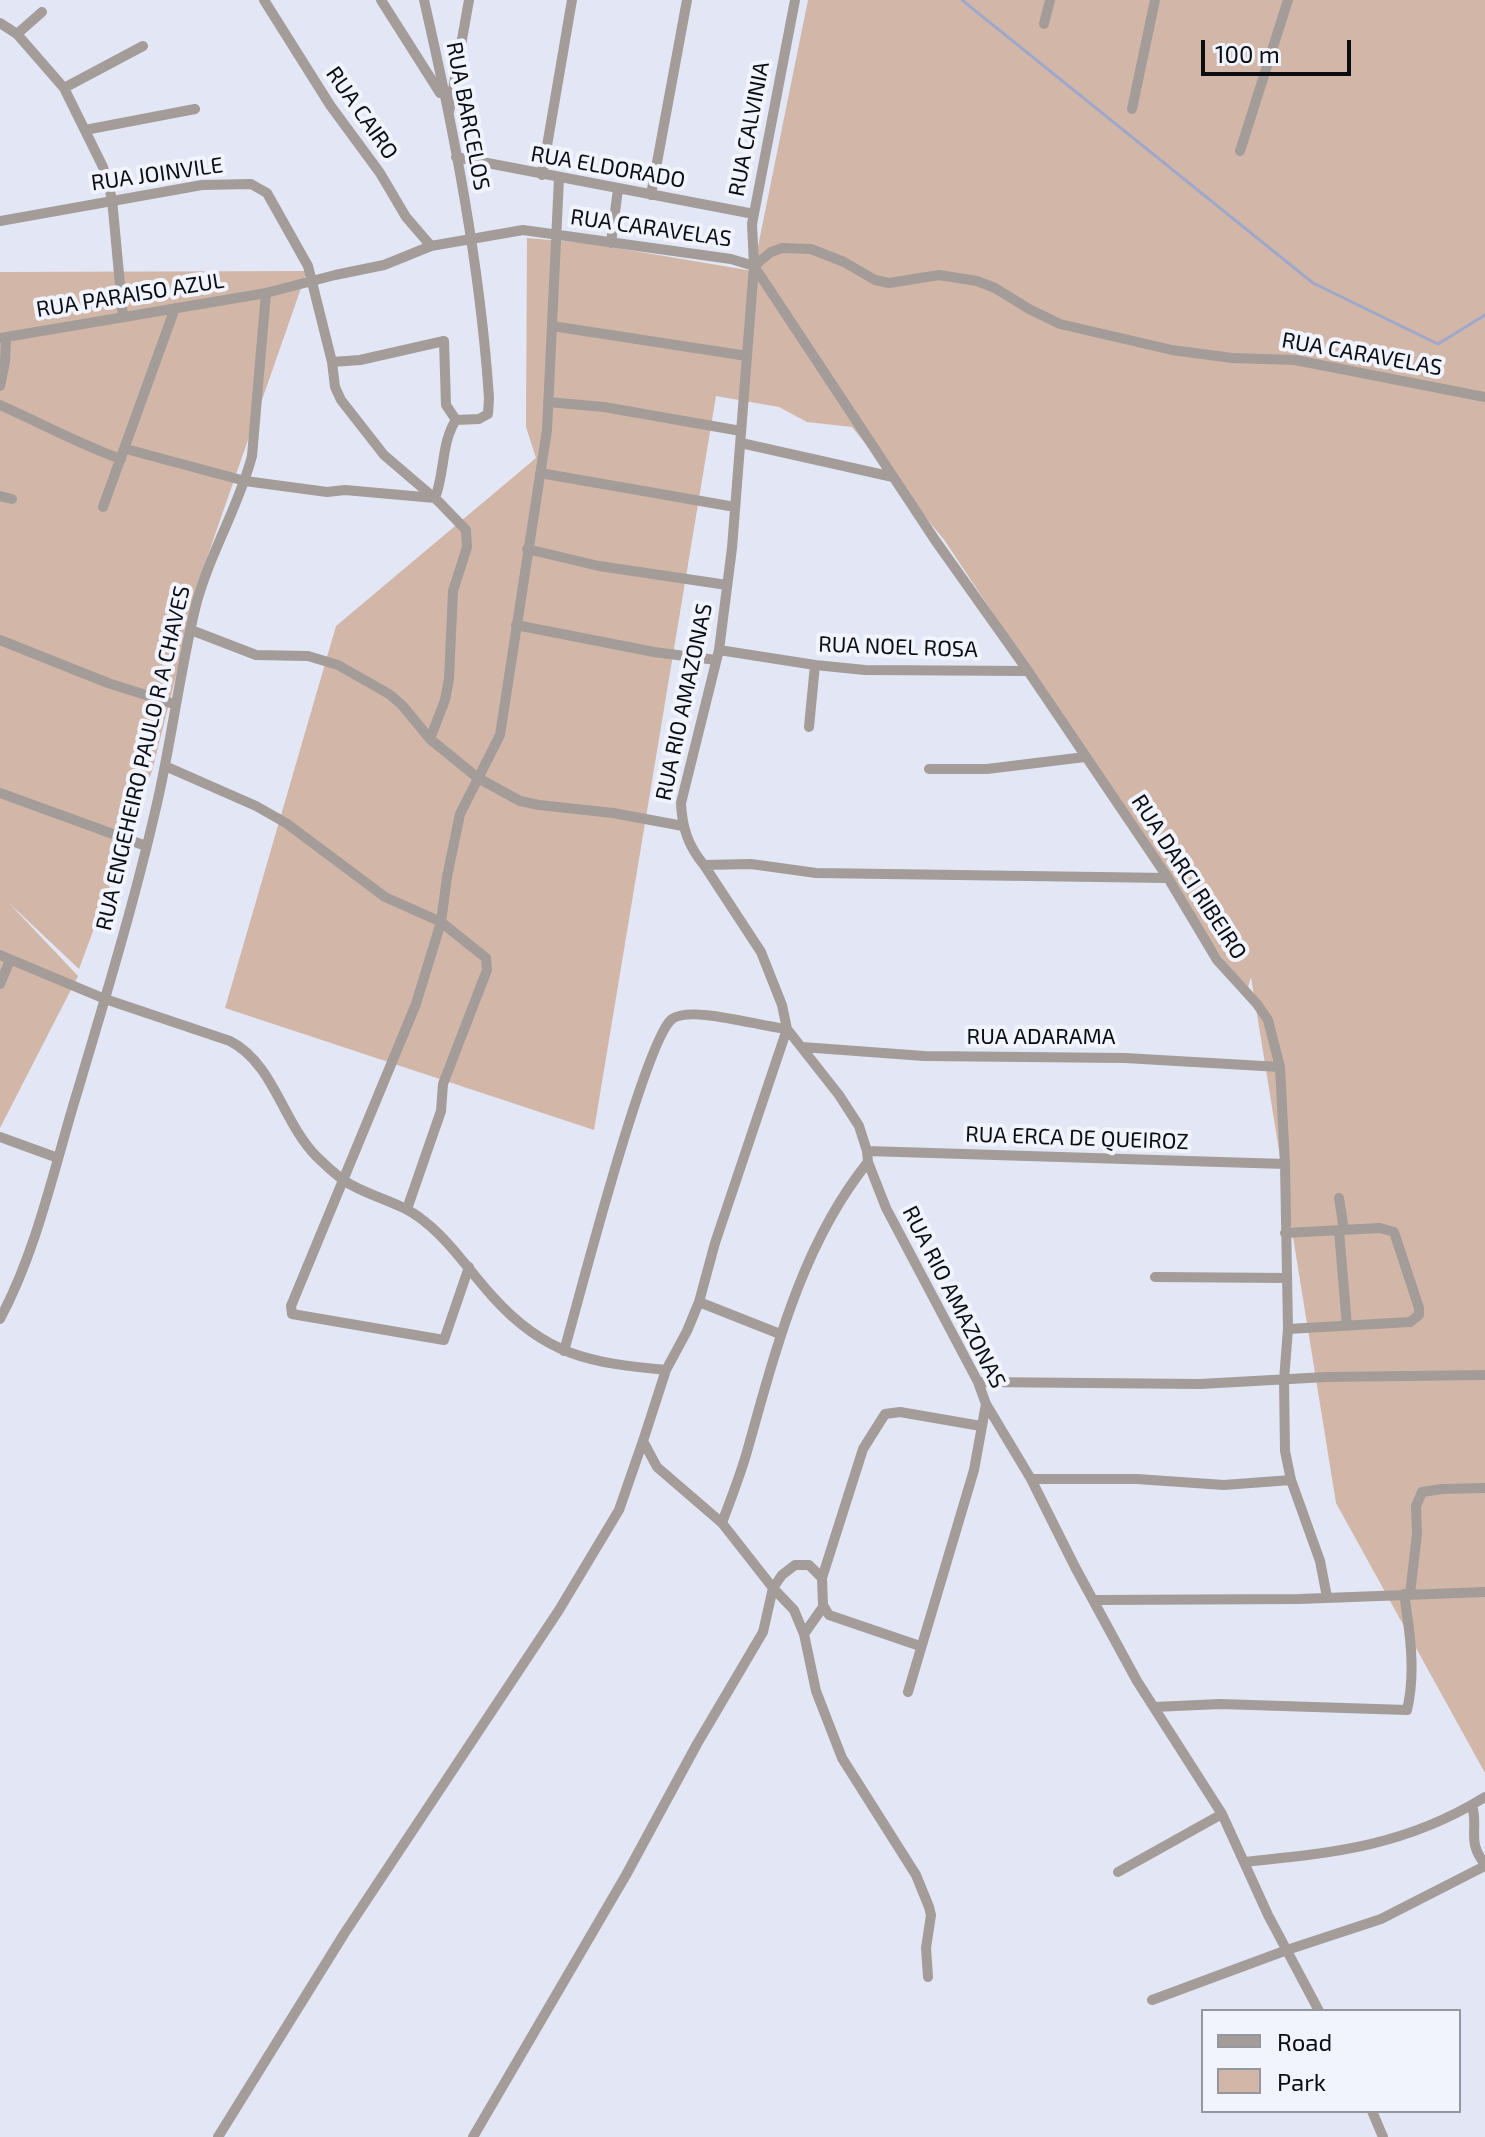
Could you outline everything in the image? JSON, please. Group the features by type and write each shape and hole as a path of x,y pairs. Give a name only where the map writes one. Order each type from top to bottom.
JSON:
{"street":[{"name":"RUA CAIRO","path":"264,0 406,217 431,246"},
{"path":"381,0 446,103"},
{"name":"RUA BARCELOS","path":"424,0 449,116 486,350 488,414 479,419 456,420"},
{"path":"449,116 469,0"},
{"path":"542,175 572,0"},
{"path":"651,195 687,0"},
{"name":"RUA CALVINIA","path":"754,266 754,214 795,0"},
{"path":"1044,24 1050,0"},
{"path":"1132,109 1155,0"},
{"path":"1240,151 1288,0"},
{"path":"17,34 42,12"},
{"path":"0,23 17,34 64,88 108,180 123,317"},
{"path":"64,88 143,46"},
{"path":"85,130 195,109"},
{"name":"RUA ELDORADO","path":"456,157 754,214"},
{"path":"469,1267 444,1340 292,1314 291,1306 416,1004 441,922 460,814 500,735 548,402 559,178"},
{"name":"RUA JOINVILE","path":"0,221 202,185 242,184 261,188 267,193 308,266 312,282"},
{"path":"611,243 618,189"},
{"name":"RUA CARAVELAS","path":"266,293 384,265 431,246 523,230 731,259 754,266 771,252 802,247 826,253 863,274 889,283 939,275 977,281 1060,324 1172,350 1232,358 1295,360 1485,397"},
{"name":"RUA RIO AMAZONAS","path":"754,266 727,585 718,655 681,803 683,826 694,853 761,952 782,1005 787,1029 850,1110 886,1208 978,1382 986,1404 1031,1479 1093,1600 1154,1707 1222,1814 1318,2009"},
{"name":"RUA DARCI RIBEIRO","path":"754,266 893,477 1168,878 1217,960 1268,1020 1280,1067 1285,1164 1288,1329 1284,1436 1291,1480 1320,1561 1327,1597"},
{"path":"312,282 332,362 335,387 347,410 392,464 459,520 468,538 453,591 449,679 445,700 430,739"},
{"name":"RUA PARAISO AZUL","path":"3,337 266,293"},
{"name":"RUA ENGEHEIRO PAULO R A CHAVES","path":"0,1319 21,1274 105,999 165,766 174,704 206,572 245,481 252,456 266,293"},
{"path":"103,507 175,308"},
{"path":"552,326 747,356"},
{"path":"0,386 5,362 3,337"},
{"path":"332,362 360,360 444,341 446,405 456,420 447,432 443,470 435,498"},
{"path":"548,402 604,407 741,437 893,477"},
{"path":"0,405 37,421 59,435 123,454 245,481 327,492 345,490 435,498"},
{"path":"540,473 735,507"},
{"path":"0,496 12,499"},
{"path":"527,549 599,566 727,585"},
{"name":"RUA NOEL ROSA","path":"516,625 654,652 718,655 865,670 1028,671"},
{"path":"191,630 256,655 308,656 338,665 395,699 430,739 478,778 520,801 683,826"},
{"path":"0,640 108,683 174,704"},
{"path":"809,727 815,665"},
{"path":"929,769 987,769 1085,757"},
{"path":"165,766 256,806 309,839 385,897 441,922 486,958 487,970 443,1084 441,1111 407,1209"},
{"path":"0,793 146,846"},
{"path":"704,865 751,864 816,873 1168,878"},
{"path":"0,984 5,958 105,999 244,1048 260,1066 299,1135 315,1155 344,1180 407,1209 433,1229 519,1324 543,1341 584,1359 666,1370"},
{"path":"218,2137 344,1934 559,1610 619,1510 666,1370 683,1341 699,1302 715,1243 787,1029 711,1016 686,1015 672,1019 661,1034 643,1079 564,1351"},
{"name":"RUA ADARAMA","path":"802,1047 938,1056 1125,1058 1280,1067"},
{"path":"0,1137 58,1158"},
{"path":"722,1523 748,1450 780,1334 824,1232 868,1156"},
{"name":"RUA ERCA DE QUEIROZ","path":"868,1156 1285,1164"},
{"path":"1339,1198 1347,1326"},
{"path":"1285,1233 1380,1228 1394,1232 1419,1308 1419,1315 1410,1322 1288,1329"},
{"path":"1155,1277 1287,1278"},
{"path":"699,1302 780,1334"},
{"path":"978,1382 1200,1384 1430,1374 1485,1375"},
{"path":"908,1692 974,1470 986,1404"},
{"path":"920,1646 829,1615 823,1607 822,1578 863,1449 885,1414 900,1412 981,1426"},
{"path":"643,1441 649,1456 666,1478 722,1523 794,1610 804,1634 816,1691 842,1758 916,1875 929,1907 931,1915 926,1948 928,1977"},
{"path":"1031,1479 1137,1479 1224,1485 1291,1480"},
{"path":"1154,1707 1220,1704 1407,1710 1411,1682 1407,1594 1417,1534 1416,1506 1422,1492 1485,1488"},
{"path":"473,2137 763,1632 773,1588 782,1575 795,1565 809,1565 822,1578"},
{"path":"1093,1600 1485,1592"},
{"path":"804,1634 823,1607"},
{"path":"1244,1862 1372,1845 1439,1823 1485,1797"},
{"path":"1152,2000 1391,1915 1485,1865 1475,1848 1472,1805"},
{"path":"1118,1872 1222,1814"},
{"path":"1373,2113 1383,2137"}],"green space":[{"path":"808,0 1485,0 1485,1773 1336,1503 1251,977 1246,994 945,541 852,427 807,422 779,407 716,396 594,1130 225,1008 336,626 536,458 526,427 527,238 587,243 753,271"},
{"path":"307,271 203,569 152,771 79,969 8,902 78,976 0,1128 0,272"}],"waterway":[{"path":"962,0 1313,283 1438,344 1485,315"}]}
